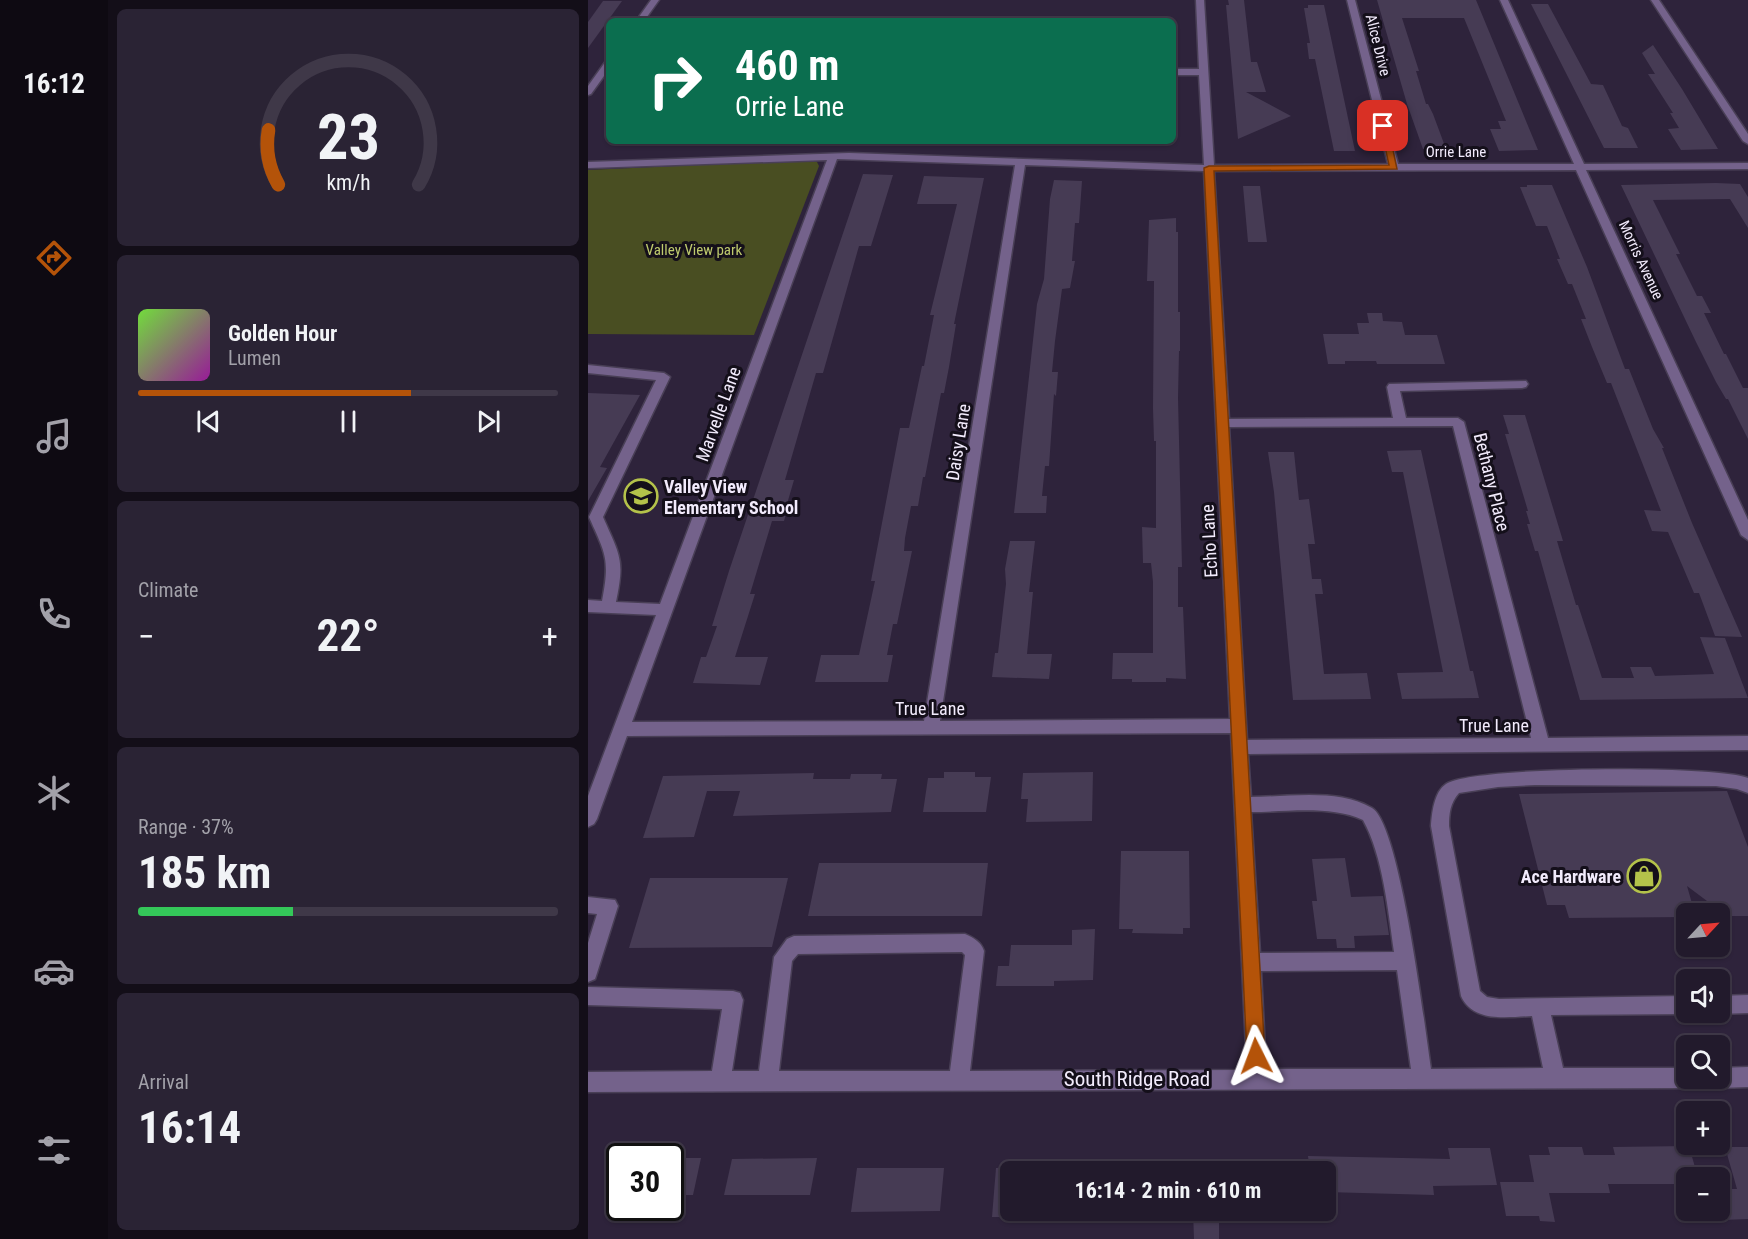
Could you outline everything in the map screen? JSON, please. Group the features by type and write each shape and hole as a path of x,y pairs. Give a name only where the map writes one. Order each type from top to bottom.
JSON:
{"street":[{"path":"642,18 655,0"},
{"name":"Echo Lane","path":"1200,0 1257,1079"},
{"name":"Alice Drive","path":"1351,0 1394,167"},
{"name":"Morris Avenue","path":"1504,0 1748,535"},
{"path":"1655,0 1748,141"},
{"path":"588,92 606,72"},
{"path":"1176,72 1204,72"},
{"name":"Orrie Lane","path":"588,165 833,156 1209,168 1748,166"},
{"name":"Marvelle Lane","path":"589,815 594,788 622,729 833,156"},
{"name":"Daisy Lane","path":"931,727 1020,162"},
{"path":"588,369 664,377 596,517 595,528 613,555 615,573 608,607"},
{"path":"1400,422 1393,387 1522,384"},
{"name":"Bethany Place","path":"1222,423 1458,422 1541,744"},
{"path":"588,606 665,609"},
{"name":"True Lane","path":"622,729 1239,726"},
{"name":"True Lane","path":"1240,747 1748,743"},
{"path":"1676,1005 1499,1008 1483,1006 1471,996 1440,814 1446,797 1454,788 1471,781 1716,779 1739,782 1748,786"},
{"path":"1243,805 1346,805 1370,816 1380,835 1404,961 1422,1078"},
{"path":"588,905 609,906 591,965"},
{"path":"768,1081 783,957 794,945 965,943 975,951 959,1080"},
{"path":"1251,962 1404,961"},
{"path":"588,996 733,1000 721,1081"},
{"path":"1730,1005 1748,1004"},
{"path":"1548,1006 1555,1078"},
{"path":"1730,1078 1748,1077"},
{"name":"South Ridge Road","path":"588,1082 1676,1078"}],"green space":[{"name":"Valley View park","path":"811,160 817,162 819,166 754,335 588,334 588,170"}],"building":[{"path":"1228,0 1244,0 1251,62 1257,62 1266,92 1246,92 1291,116 1238,139 1226,5 1229,5"},
{"path":"1377,0 1476,0 1538,150 1499,151 1490,129 1501,129 1498,121 1506,121 1464,18 1402,18 1419,71 1416,71 1426,104 1433,114 1446,149 1423,149 1407,104"},
{"path":"603,1 622,1 610,18 606,18 606,23 588,48 588,22"},
{"path":"1531,4 1548,4 1591,84 1603,85 1622,126 1628,128 1638,148 1604,148"},
{"path":"1308,5 1324,5 1355,151 1334,151 1315,59 1309,59 1307,43 1310,43 1304,8 1308,8"},
{"path":"1653,45 1718,149 1681,150 1668,129 1679,128 1670,113 1673,113 1648,74 1655,74 1642,53"},
{"path":"863,174 893,175 871,246 859,246 823,373 816,373 785,480 794,480 787,504 789,504 784,521 772,521 750,594 755,594 735,657 768,657 760,685 693,683 701,657 706,657 717,626 712,626 729,571"},
{"path":"924,176 984,178 954,324 956,324 944,393 941,393 918,506 911,506 904,551 912,551 897,624 893,624 887,655 893,655 888,682 815,682 821,655 859,655 875,581 871,581 900,428 909,428 922,366 924,366 934,315 930,315 957,204 917,204"},
{"path":"1054,180 1082,181 1079,223 1075,223 1072,261 1075,261 1070,288 1062,289 1055,341 1052,372 1058,372 1056,396 1054,394 1049,466 1045,466 1042,496 1047,496 1046,513 1014,513 1037,304 1044,279 1050,199"},
{"path":"1740,184 1748,197 1748,228 1730,199 1653,200 1680,254 1676,254 1697,296 1702,296 1711,313 1704,313 1724,354 1743,388 1748,388 1748,439 1696,342 1621,185"},
{"path":"1527,185 1552,185 1587,267 1625,369 1629,369 1653,429 1664,448 1662,448 1692,523 1742,637 1715,636 1699,593 1694,593 1668,532 1652,531 1644,510 1661,511 1611,383 1607,383 1592,347 1581,319 1586,319 1572,284 1568,284 1557,259 1560,259 1547,226 1536,226 1520,187 1527,187"},
{"path":"1243,186 1260,186 1267,242 1248,242"},
{"path":"1176,218 1178,312 1180,312 1178,398 1182,567 1178,567 1178,607 1183,607 1186,679 1166,678 1166,682 1132,682 1132,679 1112,679 1113,653 1153,653 1153,582 1151,563 1143,563 1142,527 1156,528 1156,441 1154,441 1153,408 1154,281 1147,281 1149,220"},
{"path":"1367,313 1382,313 1383,321 1402,322 1405,335 1437,335 1445,364 1377,364 1376,361 1345,361 1345,364 1328,364 1323,334 1359,334 1357,323 1369,323"},
{"path":"588,393 640,395 600,467 607,468 588,501"},
{"path":"1503,415 1525,415 1563,541 1557,541 1576,605 1578,605 1602,678 1634,678 1630,667 1651,667 1655,676 1714,674 1700,637 1725,638 1748,698 1580,700 1538,551 1535,551 1527,524 1530,524 1526,511 1528,511 1505,434 1509,434"},
{"path":"1421,450 1470,671 1473,671 1479,698 1402,699 1397,673 1443,672 1403,472 1392,472 1387,451"},
{"path":"1268,452 1294,452 1299,500 1309,499 1315,544 1308,544 1312,579 1321,579 1323,594 1315,594 1324,674 1367,673 1371,699 1293,700 1274,492"},
{"path":"1010,541 1035,541 1029,592 1033,592 1027,654 1052,654 1049,679 992,677 995,653 998,653 1006,584 1005,569"},
{"path":"944,772 975,772 975,777 991,777 986,812 923,812 928,778 944,778"},
{"path":"1093,772 1092,821 1026,822 1028,799 1021,799 1023,773"},
{"path":"814,773 813,779 850,779 851,774 882,774 881,779 897,779 891,812 733,816 740,791 707,791 694,837 643,838 663,776"},
{"name":"Ace Hardware","path":"1727,791 1748,847 1748,916 1730,916 1730,903 1710,903 1687,886 1692,903 1676,903 1676,917 1569,918 1565,905 1547,905 1519,794"},
{"path":"1121,851 1189,851 1190,928 1183,928 1183,934 1132,933 1133,929 1119,929"},
{"path":"1345,858 1351,897 1383,896 1389,935 1354,936 1355,948 1337,948 1336,939 1317,939 1312,901 1317,901 1312,859"},
{"path":"819,863 988,863 982,916 808,916"},
{"path":"650,878 788,878 772,947 629,948"},
{"path":"1095,929 1093,980 1054,981 1054,986 996,986 998,966 1009,966 1011,945 1072,945 1072,930"},
{"path":"1676,1146 1676,1155 1692,1155 1695,1167 1676,1167 1676,1184 1608,1184 1610,1193 1549,1193 1555,1222 1540,1221 1539,1216 1506,1216 1500,1182 1534,1182 1529,1155 1550,1155 1548,1147 1582,1147 1584,1155 1615,1155 1613,1147"},
{"path":"1730,1147 1748,1147 1748,1219 1730,1220 1730,1189 1737,1189 1727,1155 1730,1155"},
{"path":"1448,1148 1490,1148 1497,1185 1433,1186 1434,1195 1336,1192 1336,1161 1309,1161 1308,1156 1450,1159"},
{"path":"684,1158 701,1158 693,1195 684,1195"},
{"path":"817,1158 810,1195 724,1195 732,1159"},
{"path":"857,1168 944,1168 940,1211 851,1212"},
{"path":"996,1168 1000,1168 1000,1217 992,1217"},
{"path":"1193,1221 1219,1221 1219,1239 1194,1239"}],"place":[{"name":"Valley View Elementary School","path":"641,496"},
{"name":"Ace Hardware","path":"1644,876"}],"route":[{"path":"1256,1056 1209,168 1394,167 1383,126"}]}
